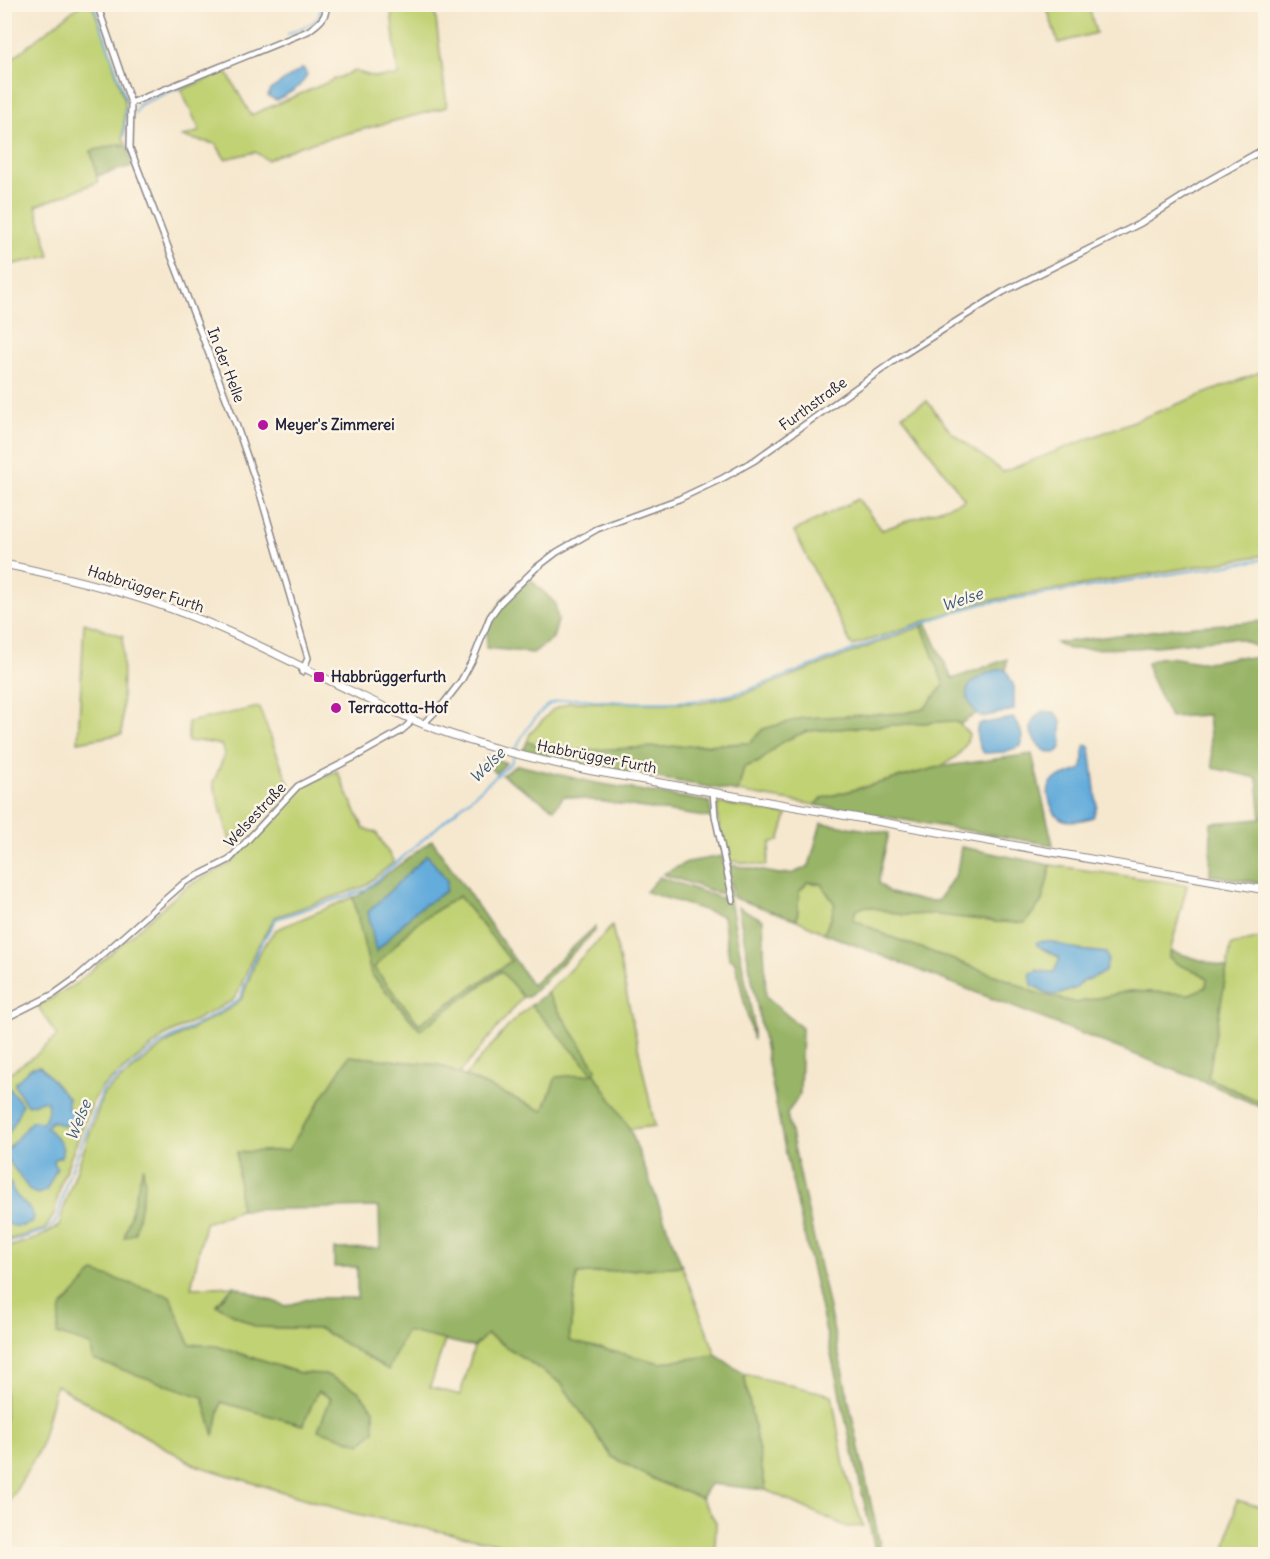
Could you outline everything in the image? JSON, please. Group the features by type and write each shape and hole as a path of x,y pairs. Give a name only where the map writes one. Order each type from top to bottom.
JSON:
{"street":[{"name":"In der Helle","path":"97,4 130,103 130,148 237,427 261,497 308,658 303,670"},
{"path":"130,103 308,31 320,22 326,13 326,4"},
{"name":"Furthstraße","path":"423,724 444,703 461,681 474,657 490,616 500,603 536,568 557,552 597,529 679,499 755,460 898,358 1003,292 1141,223 1202,184 1266,148"},
{"name":"Habbrügger Furth","path":"4,564 82,581 188,615 423,724 521,756 1266,890"},
{"name":"Welsestraße","path":"4,1019 54,994 75,979 185,882 229,860 297,786 401,731 412,719"},
{"path":"713,792 715,816 733,900"}],"green space":[{"path":"80,5 92,5 108,45 125,103 123,138 126,143 91,151 98,182 36,206 50,256 5,266 5,64"},
{"path":"414,5 442,5 435,12 447,107 300,146 267,160 255,152 225,159 216,144 182,137 200,131 181,90 226,71 251,115 354,71 375,77 398,76 391,10"},
{"path":"1046,5 1086,5 1090,10 1096,33 1058,43"},
{"path":"121,144 122,147 127,145 132,166 97,176 91,151"},
{"path":"1265,370 1265,555 981,602 852,646 794,531 858,499 882,530 965,500 902,415 927,401 950,431 1003,472"},
{"path":"531,580 555,603 558,621 553,638 533,653 486,648 488,622 503,599"},
{"path":"1266,621 1265,884 1210,875 1211,823 1261,819 1257,778 1213,768 1208,715 1170,717 1149,673 1147,663 1154,659 1167,657 1202,662 1237,657 1254,658 1261,653 1248,642 1232,638 1137,648 1069,649 1056,643 1183,627"},
{"path":"84,623 123,636 122,734 78,742"},
{"path":"927,624 952,679 1007,659 1006,670 993,671 973,681 967,698 976,714 960,724 952,721 807,731 782,742 759,762 744,767 738,792 564,762 523,751 527,742 568,751 750,743 763,729 803,718 904,713 924,709 944,685 922,626"},
{"path":"922,626 944,685 924,709 763,729 750,743 568,751 527,742 530,734 552,710 570,702 701,703 741,695"},
{"path":"259,707 290,787 232,847 213,783 225,754 221,745 201,741 188,742 188,722"},
{"path":"952,721 960,724 969,735 958,755 939,767 823,798 815,805 738,792 744,767 759,762 782,742 807,731"},
{"path":"1032,754 1053,845 815,805 823,798 939,767"},
{"path":"486,755 506,763 496,773 483,761"},
{"path":"517,765 596,783 709,802 712,818 564,796 554,809 502,775"},
{"path":"337,771 364,829 376,832 394,862 363,887 275,917 255,951 238,993 232,1001 165,1036 101,1088 93,1101 61,1182 54,1215 45,1229 5,1241 5,1076 37,1054 57,1036 38,1006 77,983 187,886 230,864 300,786"},
{"path":"718,803 787,815 779,841 771,842 766,866 726,860 717,815"},
{"path":"821,823 889,833 879,883 890,893 919,900 938,901 957,872 961,847 1051,865 1042,901 1025,923 931,914 903,915 866,906 856,910 853,919 888,936 1011,981 1033,992 1076,1003 1129,991 1190,994 1206,987 1207,979 1204,975 1173,961 1169,957 1171,951 1227,968 1208,1078 1265,1104 1265,1109 1205,1082 824,933 835,904 821,884 808,882 799,892 797,920 734,898 727,864 779,874 794,873 809,866"},
{"path":"432,840 532,985 595,927 595,931 528,997 523,997 501,971 420,1030 371,974 353,897 358,896","holes":["427,855 446,890 415,911 376,951","459,896 511,961 419,1024 374,968 415,924"]},
{"path":"722,856 731,897 663,874 687,862"},
{"path":"1051,865 1187,885 1169,957 1204,975 1207,979 1206,987 1190,994 1129,991 1076,1003 1033,992 1011,981 888,936 853,919 856,910 866,906 903,915 931,914 1025,923 1042,901","holes":["1037,945 1106,953 1099,975 1058,995 1037,970 1054,972 1060,958"]},
{"path":"659,877 730,901 753,1019 753,1040 735,962 729,958 723,916 646,892"},
{"path":"808,882 821,884 835,904 824,933 797,920 799,892"},
{"path":"459,896 511,961 419,1024 373,968 415,924"},
{"path":"353,897 371,974 419,1029 502,971 523,997 459,1074 439,1065 349,1056 288,1151 237,1153 240,1210 205,1223 191,1288 234,1286 216,1304 256,1327 320,1329 388,1369 406,1331 445,1340 430,1387 460,1395 474,1347 487,1334 561,1383 612,1457 659,1482 701,1498 716,1522 715,1548 708,1554 549,1554 352,1513 195,1465 56,1385 40,1449 5,1509 5,1248 38,1238 59,1226 104,1093 165,1044 231,1008 242,998 258,954 275,930","holes":["57,1334 216,1346 300,1373 325,1374 357,1390 374,1410 319,1430 331,1398 318,1391 302,1425 221,1402 214,1434 203,1397 94,1360 91,1345"]},
{"path":"738,907 763,920 766,997 802,1028 800,1094 787,1114 881,1550 884,1554 876,1554 863,1497 783,1140"},
{"path":"612,926 655,1126 630,1129 595,1074 543,1111 465,1076 512,1022 531,1005 595,1073 595,1068 547,993"},
{"path":"1265,937 1265,1104 1208,1078 1231,945"},
{"path":"547,993 596,1068 595,1074 630,1129 682,1266 577,1274 569,1341 661,1363 716,1355 744,1374 766,1490 710,1484 701,1498 659,1482 612,1457 561,1383 487,1334 474,1347 406,1331 388,1370 320,1329 256,1327 216,1305 234,1286 286,1306 311,1298 357,1298 357,1267 334,1267 334,1249 380,1248 379,1207 240,1210 237,1152 288,1150 349,1056 439,1065 543,1111 556,1077 594,1074 531,1005"},
{"path":"143,1167 145,1183 135,1233 124,1238"},
{"path":"682,1266 716,1355 661,1363 569,1341 577,1274"},
{"path":"94,1272 170,1296 190,1344 216,1346 300,1373 325,1374 357,1390 374,1410 374,1431 361,1444 318,1430 331,1398 318,1391 303,1425 221,1402 214,1436 203,1397 93,1360 91,1345 57,1334 61,1308"},
{"path":"744,1374 832,1395 845,1471 863,1526 847,1527 766,1490"},
{"path":"1237,1500 1265,1508 1265,1554 1224,1554"}],"water":[{"path":"303,68 307,74 299,86 276,100 268,96 270,90"},
{"path":"1001,669 1006,670 1014,687 1014,710 982,717 974,711 969,702 968,689 976,680"},
{"path":"1043,711 1054,712 1061,722 1062,743 1059,751 1053,753 1045,751 1033,737 1031,728 1034,719"},
{"path":"1013,718 1021,731 1021,746 1004,752 984,753 977,739 979,724"},
{"path":"1087,745 1090,748 1097,806 1093,817 1064,820 1053,810 1049,798 1049,787 1057,779 1081,769 1084,746"},
{"path":"427,855 447,880 446,891 415,911 376,952 368,912"},
{"path":"1039,941 1049,941 1078,950 1106,953 1108,961 1105,972 1082,982 1076,988 1058,995 1049,994 1032,985 1030,973 1054,972 1060,958 1037,945"},
{"path":"40,1066 68,1098 68,1109 77,1114 73,1121 63,1126 52,1121 46,1127 59,1140 62,1152 61,1157 55,1159 57,1168 46,1191 37,1194 30,1191 6,1157 6,1151 31,1122 42,1123 46,1116 47,1102 26,1104 15,1086 15,1083 32,1067"},
{"path":"9,1088 22,1104 5,1139 5,1089"},
{"path":"5,1180 10,1182 15,1194 30,1209 34,1217 31,1223 17,1226 5,1221"}],"waterway":[{"path":"94,4 126,100"},
{"path":"288,34 312,23 319,17 321,4"},
{"path":"237,63 268,50"},
{"path":"135,114 139,105 224,68"},
{"path":"124,136 126,107"},
{"name":"Welse","path":"515,751 526,730 544,709 562,700 658,703 693,701 728,695 745,691 942,616 982,604 1266,559"},
{"name":"Welse","path":"4,1244 45,1231 54,1224 58,1217 66,1183 103,1090 160,1044 230,1006 240,998 257,951 276,919 365,890 511,763 513,757"}],"place":[{"name":"Meyer's Zimmerei","path":"263,425"},
{"name":"Habbrüggerfurth","path":"319,677"},
{"name":"Terracotta-Hof","path":"336,708"}]}
